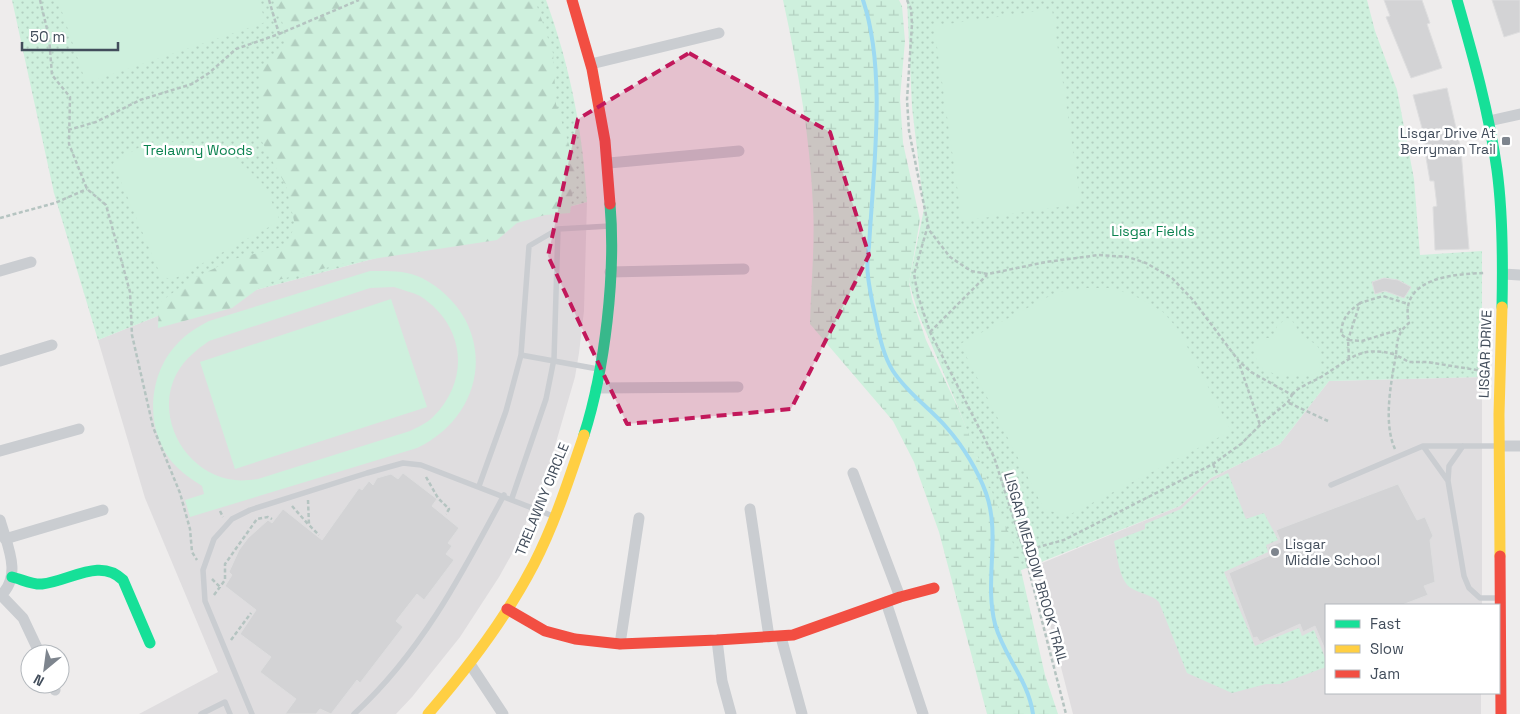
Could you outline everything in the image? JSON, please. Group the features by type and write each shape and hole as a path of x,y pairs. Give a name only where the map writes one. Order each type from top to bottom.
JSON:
{"street":[{"name":"TRELAWNY CIRCLE","path":"428,714 470,664 507,609 533,564 554,516 581,441 600,369 610,272 609,163 591,64 572,0"},
{"name":"LISGAR DRIVE","path":"1457,0 1489,121 1500,195 1503,274 1499,446 1502,598 1501,714"},
{"path":"591,64 719,33"},
{"path":"1489,121 1520,114"},
{"path":"609,163 739,151"},
{"path":"0,271 31,262"},
{"path":"610,272 744,270"},
{"path":"1503,274 1520,275"},
{"path":"0,361 52,346"},
{"path":"596,388 738,388"},
{"path":"0,451 79,428"},
{"path":"1499,446 1520,446"},
{"path":"852,473 900,597"},
{"path":"750,509 775,637 802,714"},
{"path":"5,539 103,510"},
{"path":"620,644 639,518"},
{"path":"0,520 11,560 12,577 0,596 23,618 35,644"},
{"path":"12,577 41,584 96,569 115,572 123,580 150,643"},
{"path":"507,609 545,631 562,636 620,644 717,640 793,635 900,597 934,588"},
{"path":"886,602 923,714"},
{"path":"717,640 722,680 731,714"},
{"path":"470,664 503,714"}],"lane":[{"path":"479,486 506,411 522,355 529,246 558,229 610,226"},
{"path":"512,498 546,398 554,359 558,229"},
{"path":"522,355 554,359 600,369"},
{"path":"1331,485 1423,446 1499,446"},
{"path":"1423,446 1448,481"},
{"path":"1463,446 1448,466 1448,481 1460,561 1469,588 1480,598 1502,598"},
{"path":"252,714 206,604 203,570 214,539 232,519 250,510 283,499 403,463 415,464 479,486 554,516"},
{"path":"354,714 408,654 451,595 504,495"},
{"path":"201,714 225,702 230,714"}],"path":[{"path":"40,0 49,37 52,75 70,97 68,130 70,144 86,189 106,206 130,292 132,336 153,426 180,493 190,529 192,552 203,570"},
{"path":"269,0 279,34"},
{"path":"68,130 96,122 140,100 192,84 209,73 236,49 279,34 359,0"},
{"name":"LISGAR MEADOW BROOK TRAIL","path":"907,0 911,8 912,24 907,100 908,131 928,224 914,274 918,296 930,332 994,457 1024,551 1066,714"},
{"path":"0,218 55,204 86,189"},
{"path":"928,224 930,230 950,257 971,271 988,274 1046,262 1099,256 1128,257 1146,263 1172,278 1193,300 1238,360 1251,372 1292,395"},
{"path":"1408,304 1383,296 1360,303 1346,314 1341,326 1341,334 1348,340 1362,341 1401,329 1409,322 1406,312 1414,292 1440,278 1484,273"},
{"path":"930,332 988,274"},
{"path":"1349,359 1348,340 1360,303"},
{"path":"1399,456 1390,439 1389,391 1396,355 1397,338 1401,329"},
{"path":"1024,551 1064,540 1213,464 1241,444 1260,425 1288,402 1297,390 1364,352 1381,350 1409,362 1427,362 1483,372"},
{"path":"1238,360 1260,425"},
{"path":"1288,402 1328,421"},
{"path":"415,464 426,476 438,498 449,509 446,514"},
{"path":"1213,464 1217,473"},
{"path":"309,491 309,525"},
{"path":"283,499 319,535"},
{"path":"206,604 225,580 225,564 257,519 268,517 272,519"},
{"path":"224,649 251,613"}],"highlighted area":[{"path":"689,53 830,132 869,255 791,409 627,424 548,256 578,119"}],"shaded area":[{"path":"587,202 584,311 579,353 575,377 550,463 518,543 499,577 460,637 412,697 396,714 139,714 218,672 145,498 98,340 158,316"},
{"name":"Lisgar Middle School","path":"1482,377 1482,604 1325,604 1325,694 1481,694 1481,714 1073,714 1035,566 1180,506 1211,478 1280,444 1329,381"}],"green space":[{"name":"Trelawny Woods","path":"12,0 546,0 562,50 574,100 579,125 587,202 158,316 98,340 54,193"},
{"path":"58,0 258,0 266,22 86,83"},
{"path":"276,0 535,0 553,53 556,104 576,167 570,213 545,215 517,223 497,240 346,263 266,283 232,308 158,328 159,303 190,280 234,259 286,246 295,225 286,186 261,140 261,69 286,45"},
{"path":"783,0 899,0 902,6 905,41 900,98 903,143 920,220 909,283 912,299 926,340 958,408 1017,553 1045,675 1058,714 987,714 939,532 914,462 893,421 810,324 814,235 809,154 794,51"},
{"name":"Lisgar Fields","path":"907,0 1367,0 1375,31 1397,90 1414,179 1420,255 1482,251 1482,377 1329,381 1280,444 1211,478 1180,506 1019,571 958,407 918,313 909,282 924,209 912,107"},
{"path":"1052,9 1081,204 962,221 934,26"},
{"path":"159,141 204,144 224,151 245,166 265,186 280,221 172,280 161,276 113,163 143,145"},
{"path":"370,271 416,275 446,295 463,316 473,340 476,364 471,389 460,412 442,432 417,448 190,517 185,500 204,494 202,486 179,469 163,449 157,434 153,401 160,370 168,355 185,336 209,321","holes":["394,287 420,296 435,308 446,322 454,337 458,353 457,370 453,386 445,402 431,419 410,431 258,479 238,480 217,476 189,456 179,441 172,425 169,408 171,390 177,373 187,359 200,348 209,341 370,288"]},
{"path":"1085,288 1113,288 1139,298 1163,312 1178,329 1231,431 1067,516 1044,509 960,344 1057,292"},
{"path":"391,299 427,407 235,469 200,362"},
{"path":"1287,318 1293,322 1302,335 1319,348 1321,370 1314,374 1274,374 1259,366 1255,355 1256,344 1262,338 1274,338 1277,326"},
{"path":"1228,473 1246,519 1264,513 1278,540 1266,545 1268,552 1224,572 1255,646 1299,628 1302,636 1314,630 1325,658 1325,667 1280,684 1266,684 1232,693 1187,673 1159,602 1153,597 1138,592 1127,584 1119,566 1114,541 1145,529 1145,524 1181,509 1211,481"}],"building":[{"path":"1384,0 1422,0 1430,23 1427,24 1442,68 1411,78 1386,17 1390,16"},
{"path":"1492,0 1520,0 1520,32 1504,37"},
{"path":"1447,88 1461,150 1469,249 1435,250 1433,207 1437,206 1434,181 1430,181 1423,140 1425,139 1413,95"},
{"path":"1384,278 1398,280 1411,287 1404,298 1385,291 1375,294 1372,282"},
{"path":"403,473 437,499 432,506 459,528 448,543 452,546 446,554 454,560 424,600 417,594 396,621 403,627 360,683 357,680 331,714 320,709 316,714 285,714 296,699 260,672 271,657 240,634 256,610 225,586 232,575 229,572 239,550 248,538 268,520 272,523 283,509 322,540 359,488 362,490 369,481 373,485 377,478 391,474 398,479"},
{"path":"1398,484 1417,520 1425,517 1433,536 1430,540 1435,582 1424,586 1428,595 1405,604 1325,604 1325,650 1315,626 1303,632 1300,624 1260,642 1257,637 1253,638 1229,573 1271,555 1268,547 1281,542 1276,530"}],"waterway":[{"path":"863,0 875,58 876,90 875,154 867,270 880,339 893,371 905,387 953,435 970,459 983,485 990,509 992,525 991,591 995,624 1004,647 1026,690 1033,714"}],"traffic: fast":[{"path":"1457,0 1475,63 1494,148 1502,238 1502,307"},
{"path":"584,435 598,381 607,321 611,260 610,204"},
{"path":"12,577 31,583 42,584 95,570 105,570 114,573 123,580 150,643"}],"traffic: slow":[{"path":"1500,556 1499,414 1502,307"},
{"path":"428,714 486,642 523,584 542,548 555,517 584,435"}],"traffic: jam":[{"path":"572,0 592,69 605,141 610,204"},
{"path":"1500,556 1501,714"},
{"path":"507,609 545,631 575,639 620,644 717,640 793,635 900,597 934,588"}],"place":[{"name":"Lisgar Drive At Berryman Trail","path":"1506,141"},
{"name":"Lisgar Middle School","path":"1275,552"}]}
